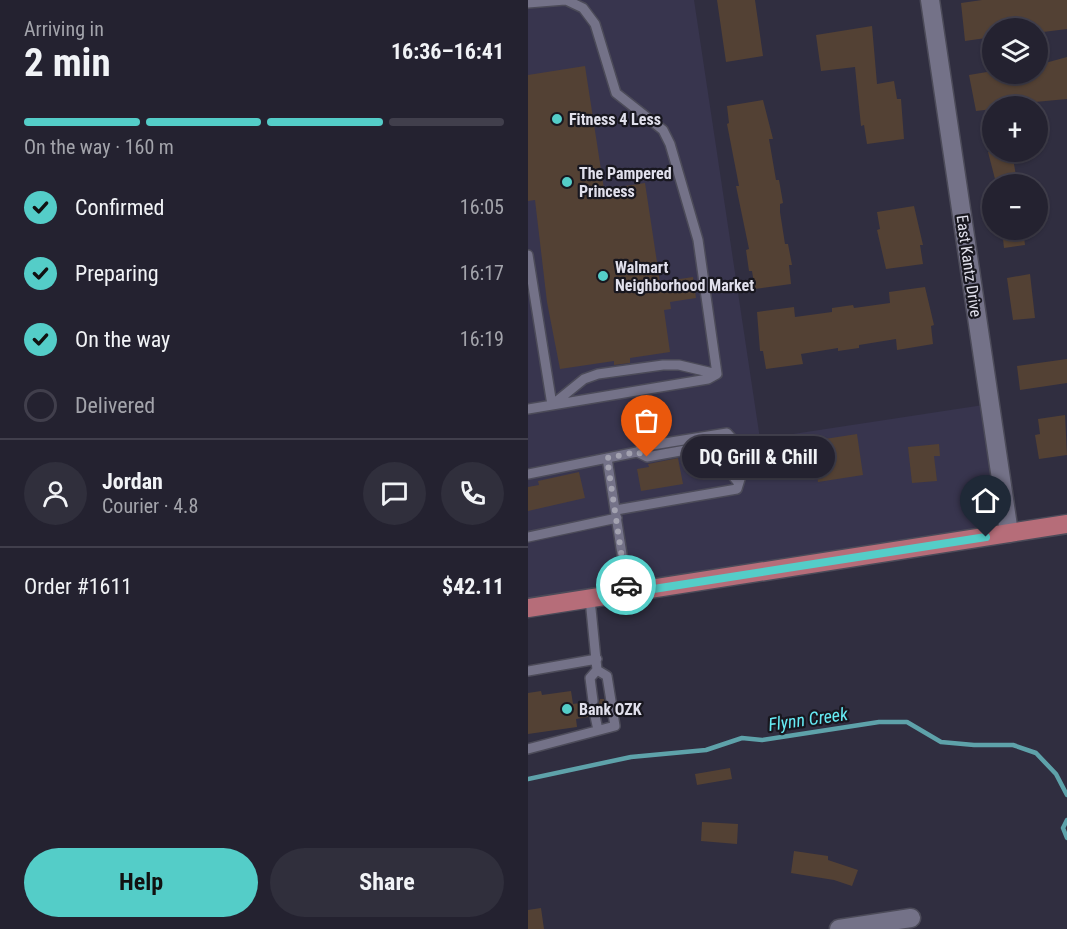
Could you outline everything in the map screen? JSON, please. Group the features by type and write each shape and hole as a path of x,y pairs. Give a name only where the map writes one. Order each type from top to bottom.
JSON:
{"main road":[{"path":"528,608 1067,524"}],"street":[{"name":"East Kantz Drive","path":"930,0 1009,533"},
{"path":"839,929 911,918"}],"lane":[{"path":"528,3 566,0 583,8 595,24 616,93 663,130 670,144 698,240 717,374"},
{"path":"528,255 552,405"},
{"path":"552,405 584,379 598,374 679,365 717,374"},
{"path":"528,409 708,379 717,374"},
{"path":"528,474 637,452 646,446 727,433 736,443 741,476 737,489 616,514 528,537"},
{"path":"607,458 628,593"},
{"path":"590,599 597,659 597,670 590,678 593,700"},
{"path":"528,671 597,659"},
{"path":"528,748 615,726 607,676 597,670"},
{"path":"595,716 598,730"}],"shaded area":[{"path":"528,0 694,0 760,439 990,404 1009,533 528,608"}],"building":[{"path":"717,0 755,0 763,56 726,62"},
{"path":"982,0 1067,0 1067,29 1048,31 1048,18 982,18 982,39 965,41 961,3"},
{"path":"872,26 877,84 894,81 897,99 901,99 904,139 867,144 864,125 861,126 855,67 821,71 816,35"},
{"path":"1067,57 1067,99 1048,101 1048,96 982,96 982,110 976,111 969,75 982,73 982,84 1048,84 1048,62"},
{"name":"Walmart Neighborhood Market","path":"585,66 604,189 645,183 660,282 693,277 696,298 670,302 671,309 664,310 670,352 630,358 630,363 614,365 614,361 560,369 547,302 535,200 528,201 528,75"},
{"path":"763,100 773,139 769,139 776,180 779,180 783,203 780,204 780,212 785,244 788,244 792,265 789,265 791,284 755,289 752,271 749,271 746,250 749,249 736,186 739,186 727,124 729,123 727,106"},
{"path":"991,162 1014,162 1016,174 994,174"},
{"path":"914,206 923,245 920,245 923,264 886,269 877,230 880,229 877,212"},
{"path":"1003,240 1024,240 1025,245 1004,248"},
{"path":"1030,274 1035,318 1013,320 1007,278"},
{"path":"925,287 934,325 931,326 933,344 897,350 896,339 859,345 859,348 838,351 838,348 801,354 803,364 766,369 763,351 760,351 757,312 794,307 795,317 832,312 832,308 853,305 854,308 890,303 889,292"},
{"path":"1067,359 1067,383 1020,390 1017,366"},
{"path":"1065,415 1067,455 1039,459 1035,435 1040,434 1038,419"},
{"path":"857,434 863,475 818,482 812,441"},
{"path":"939,444 940,456 934,456 937,481 912,483 908,447"},
{"path":"678,458 683,484 641,491 637,469 649,467 648,464"},
{"path":"579,472 585,498 528,511 528,487 539,485 538,481"},
{"name":"Bank OZK","path":"541,691 542,695 571,691 573,704 586,702 593,708 598,706 600,699 604,699 606,714 593,710 588,717 576,719 577,727 528,734 528,693"},
{"path":"730,768 732,779 697,785 695,774"},
{"path":"702,822 738,824 737,844 701,841"},
{"path":"794,851 828,856 828,860 858,870 852,886 834,880 791,873"},
{"path":"541,908 544,929 528,929 528,910"}],"waterway":[{"name":"Flynn Creek","path":"528,779 631,757 706,750 742,738 762,740 879,722 907,722 941,742 1013,745 1036,753 1056,774 1067,795"},
{"name":"Flynn Creek","path":"1067,820 1063,828 1067,838"}],"way so far":[{"path":"626,585 607,458 637,452 647,457"}],"place":[{"name":"Fitness 4 Less","path":"557,119"},
{"name":"The Pampered Princess","path":"567,182"},
{"name":"Walmart Neighborhood Market","path":"603,276"},
{"name":"DQ Grill & Chill","path":"647,457"},
{"name":"Bank OZK","path":"567,709"}],"route":[{"path":"626,585 628,593 986,537"}]}
